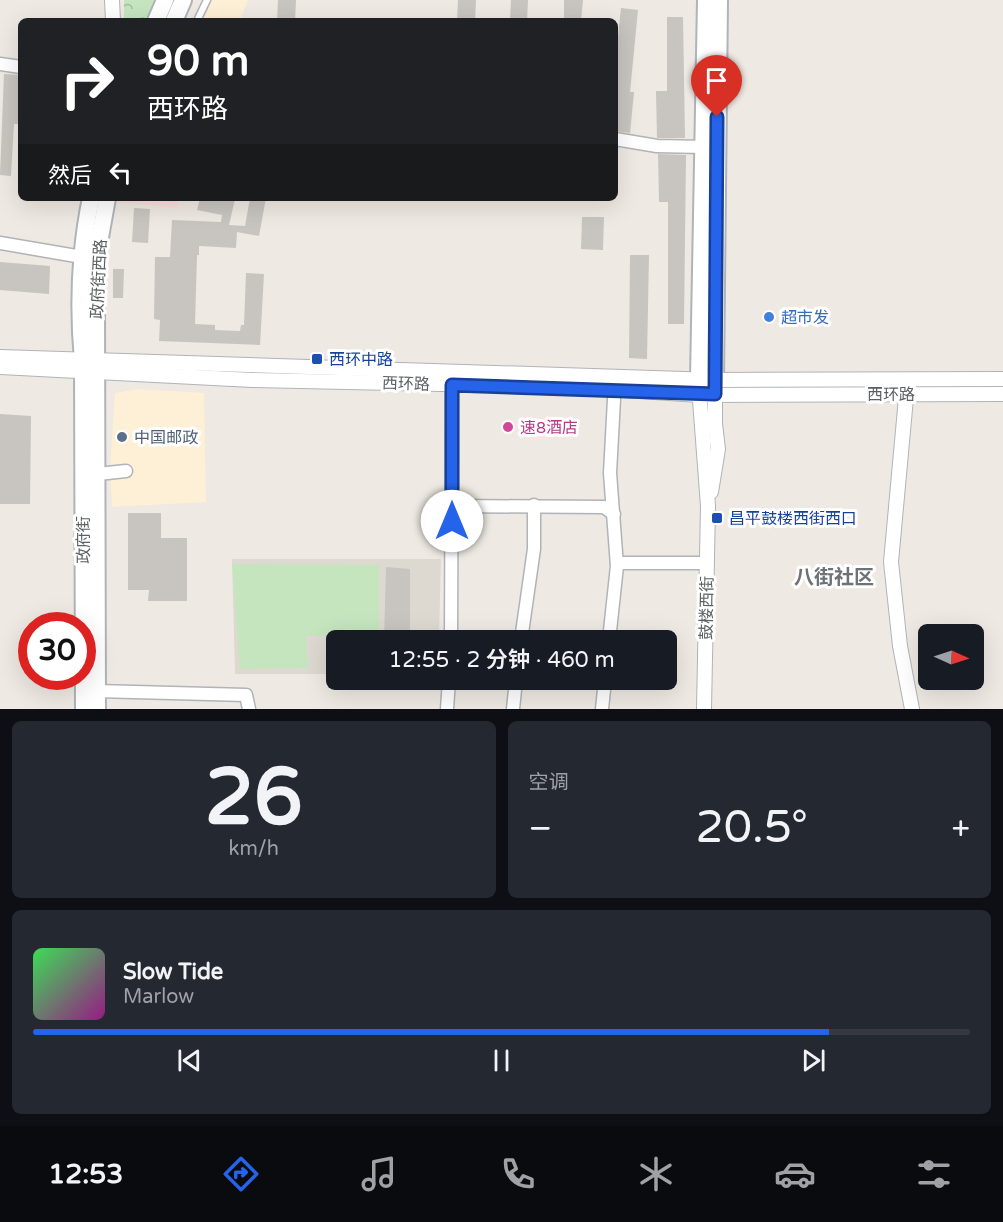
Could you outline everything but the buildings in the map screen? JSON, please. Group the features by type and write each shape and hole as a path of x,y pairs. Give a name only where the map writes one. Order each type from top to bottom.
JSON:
{"main road":[{"path":"157,18 165,0"},
{"path":"175,18 183,0"},
{"path":"706,0 703,147 707,387"},
{"path":"707,387 719,0"},
{"name":"政府街西路","path":"90,366 81,335 82,257 91,201"},
{"name":"政府街西路","path":"90,366 97,254 106,201"},
{"name":"政府街","path":"90,366 98,474 97,709"},
{"name":"政府街","path":"84,709 90,366"}],"street":[{"path":"112,0 113,18"},
{"path":"0,64 18,67"},
{"path":"618,140 657,146 703,147"},
{"path":"0,243 82,257"},
{"name":"西环路","path":"0,357 90,366"},
{"name":"西环路","path":"0,368 90,366 907,394 1003,394"},
{"path":"451,630 452,379"},
{"path":"908,379 891,562 900,646 912,709"},
{"name":"西环路","path":"707,387 908,379 1003,379"},
{"path":"610,630 617,563 610,473 615,383"},
{"name":"鼓楼西街","path":"704,709 708,506 718,449 707,387"},
{"path":"98,474 126,471"},
{"path":"522,630 534,549 534,505"},
{"path":"452,506 604,507 614,514"},
{"path":"617,563 707,562"},
{"path":"447,709 448,690"},
{"path":"513,709 515,690"},
{"path":"602,709 605,690"},
{"path":"97,691 246,695 249,709"}],"lane":[{"path":"199,18 207,0"}],"shaded area":[{"path":"210,0 248,0 241,18 201,18"},
{"path":"116,201 178,201 177,208"},
{"path":"138,389 204,393 206,502 112,507 110,468 115,393"},
{"path":"232,559 441,559 439,630 326,630 326,674 235,674"}],"green space":[{"path":"124,0 154,0 147,18 124,18"},
{"path":"232,564 379,565 379,630 326,630 326,636 306,636 308,668 240,669"}],"place":[{"name":"超市发","path":"769,317"},
{"name":"西环中路","path":"317,359"},
{"name":"速8酒店","path":"508,427"},
{"name":"中国邮政","path":"122,437"},
{"name":"昌平鼓楼西街西口","path":"717,518"}],"district":[{"name":"八街社区","path":"834,577"}],"route":[{"path":"452,521 452,385 579,387 699,395 715,394 717,117"}]}
